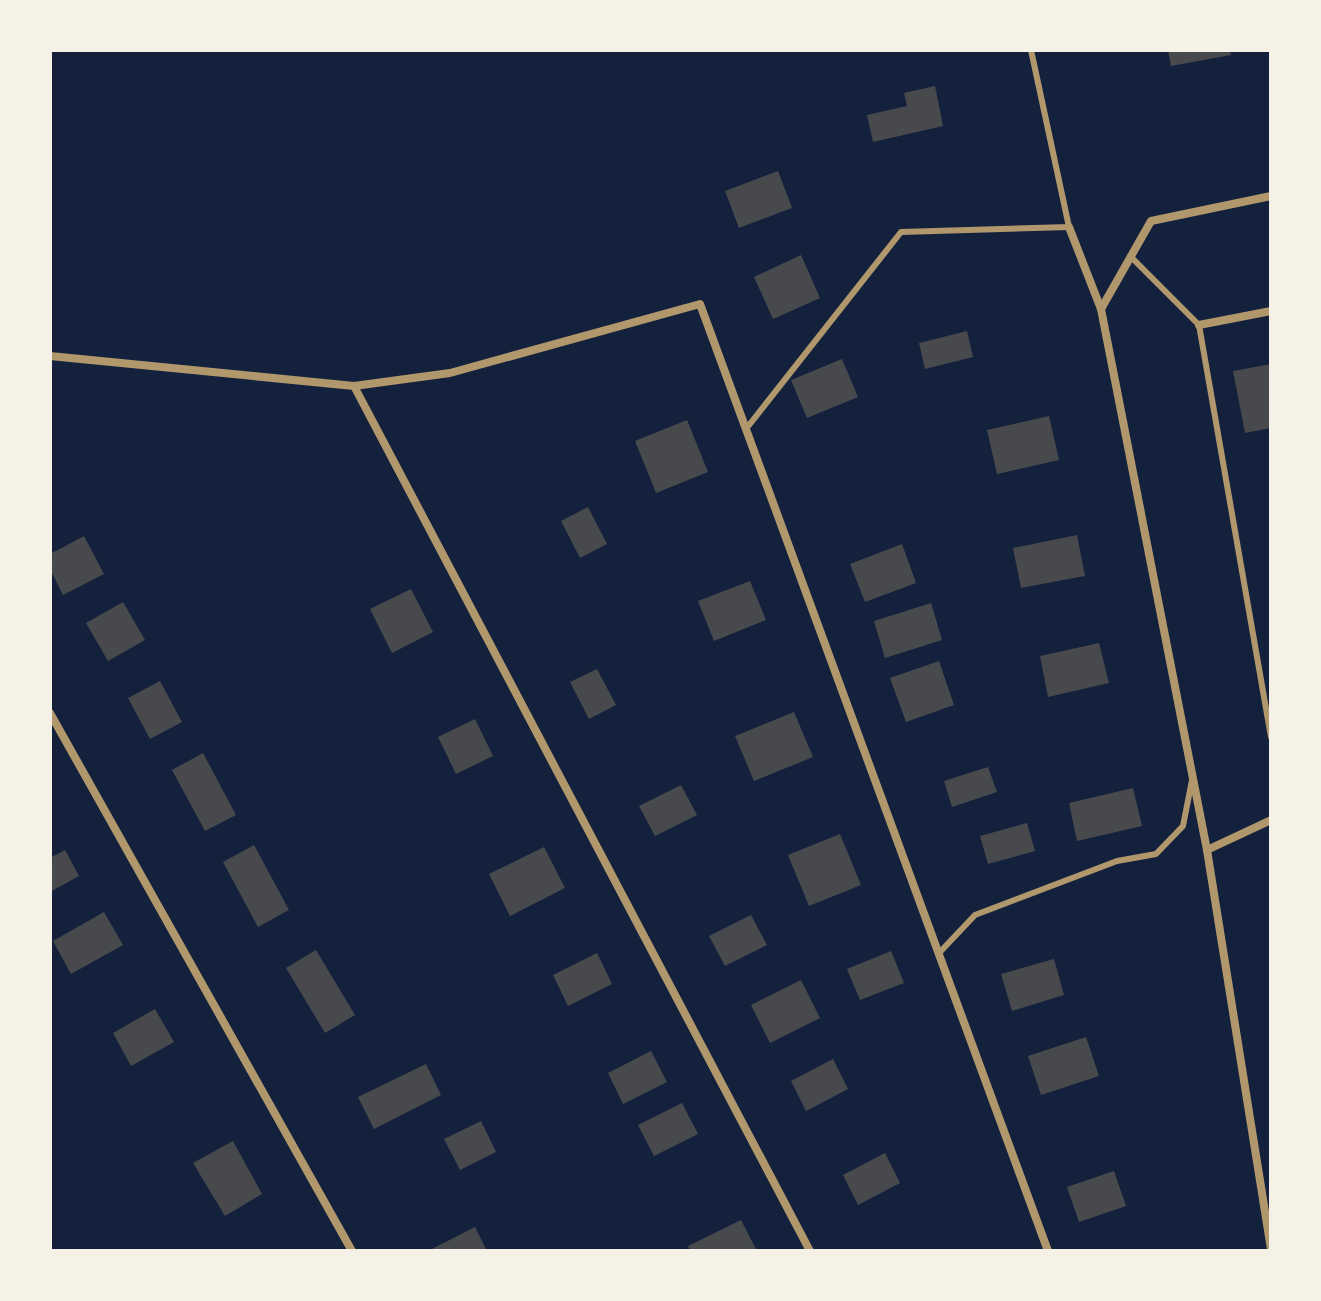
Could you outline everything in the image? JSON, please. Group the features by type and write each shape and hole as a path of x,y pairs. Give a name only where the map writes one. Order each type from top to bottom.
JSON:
{"street":[{"path":"1101,309 1151,221 1271,196"},
{"path":"1069,227 1101,309 1207,850 1271,1249"},
{"path":"50,356 354,386 450,373 700,304 1048,1251"},
{"path":"1199,325 1271,311"},
{"path":"354,386 810,1251"},
{"path":"50,713 352,1251"},
{"path":"1207,850 1271,820"}],"lane":[{"path":"746,429 901,232 1069,227 1031,50"},
{"path":"1130,255 1199,325 1271,737"},
{"path":"940,952 975,915 1117,861 1156,854 1183,826 1192,776"}],"building":[{"path":"1168,50 1230,50 1231,55 1171,66"},
{"path":"935,86 943,126 873,142 867,115 907,106 904,93"},
{"path":"778,171 792,208 739,228 725,191"},
{"path":"801,255 820,298 773,319 754,277"},
{"path":"967,331 973,357 925,369 919,343"},
{"path":"842,359 858,397 807,418 791,380"},
{"path":"1271,364 1271,428 1245,433 1233,371"},
{"path":"1049,416 1059,460 997,474 987,430"},
{"path":"687,420 708,472 656,493 635,441"},
{"path":"588,507 607,544 580,558 561,521"},
{"path":"1077,535 1085,576 1021,588 1013,548"},
{"path":"84,536 104,574 63,595 50,569 50,554"},
{"path":"902,544 916,583 865,602 850,564"},
{"path":"750,581 766,620 714,641 698,601"},
{"path":"411,589 433,632 392,653 370,609"},
{"path":"123,602 145,640 108,661 86,623"},
{"path":"931,603 942,640 885,658 874,621"},
{"path":"1099,643 1109,683 1048,697 1040,656"},
{"path":"939,661 954,705 906,722 890,678"},
{"path":"597,669 616,705 589,719 570,682"},
{"path":"160,681 182,722 150,739 128,698"},
{"path":"794,712 813,757 754,781 735,736"},
{"path":"475,719 493,756 456,774 438,737"},
{"path":"203,753 236,815 205,831 172,770"},
{"path":"988,767 997,792 952,807 944,781"},
{"path":"681,785 697,815 655,836 639,806"},
{"path":"1133,788 1142,826 1077,841 1069,803"},
{"path":"1027,823 1035,851 988,864 980,836"},
{"path":"840,834 861,885 809,906 788,855"},
{"path":"254,845 289,910 258,927 223,862"},
{"path":"544,847 565,888 510,916 489,874"},
{"path":"65,850 79,876 50,892 50,858"},
{"path":"104,912 123,945 71,974 53,941"},
{"path":"751,915 767,945 725,966 709,936"},
{"path":"316,950 355,1015 325,1033 286,968"},
{"path":"891,951 904,983 860,1000 847,969"},
{"path":"597,953 612,984 568,1006 553,975"},
{"path":"1054,959 1064,995 1012,1011 1001,974"},
{"path":"801,980 820,1018 770,1043 751,1005"},
{"path":"155,1009 174,1042 131,1066 113,1033"},
{"path":"1086,1037 1099,1076 1041,1095 1028,1056"},
{"path":"651,1051 667,1082 623,1104 608,1073"},
{"path":"833,1059 848,1089 806,1111 791,1081"},
{"path":"426,1064 441,1095 374,1129 358,1097"},
{"path":"682,1103 698,1134 654,1156 638,1125"},
{"path":"481,1121 496,1152 460,1170 444,1139"},
{"path":"233,1141 262,1194 225,1216 193,1163"},
{"path":"885,1153 900,1183 858,1205 843,1175"},
{"path":"1114,1171 1126,1206 1079,1222 1067,1187"},
{"path":"741,1220 757,1251 690,1251 688,1246"},
{"path":"475,1227 487,1251 428,1251"}]}
